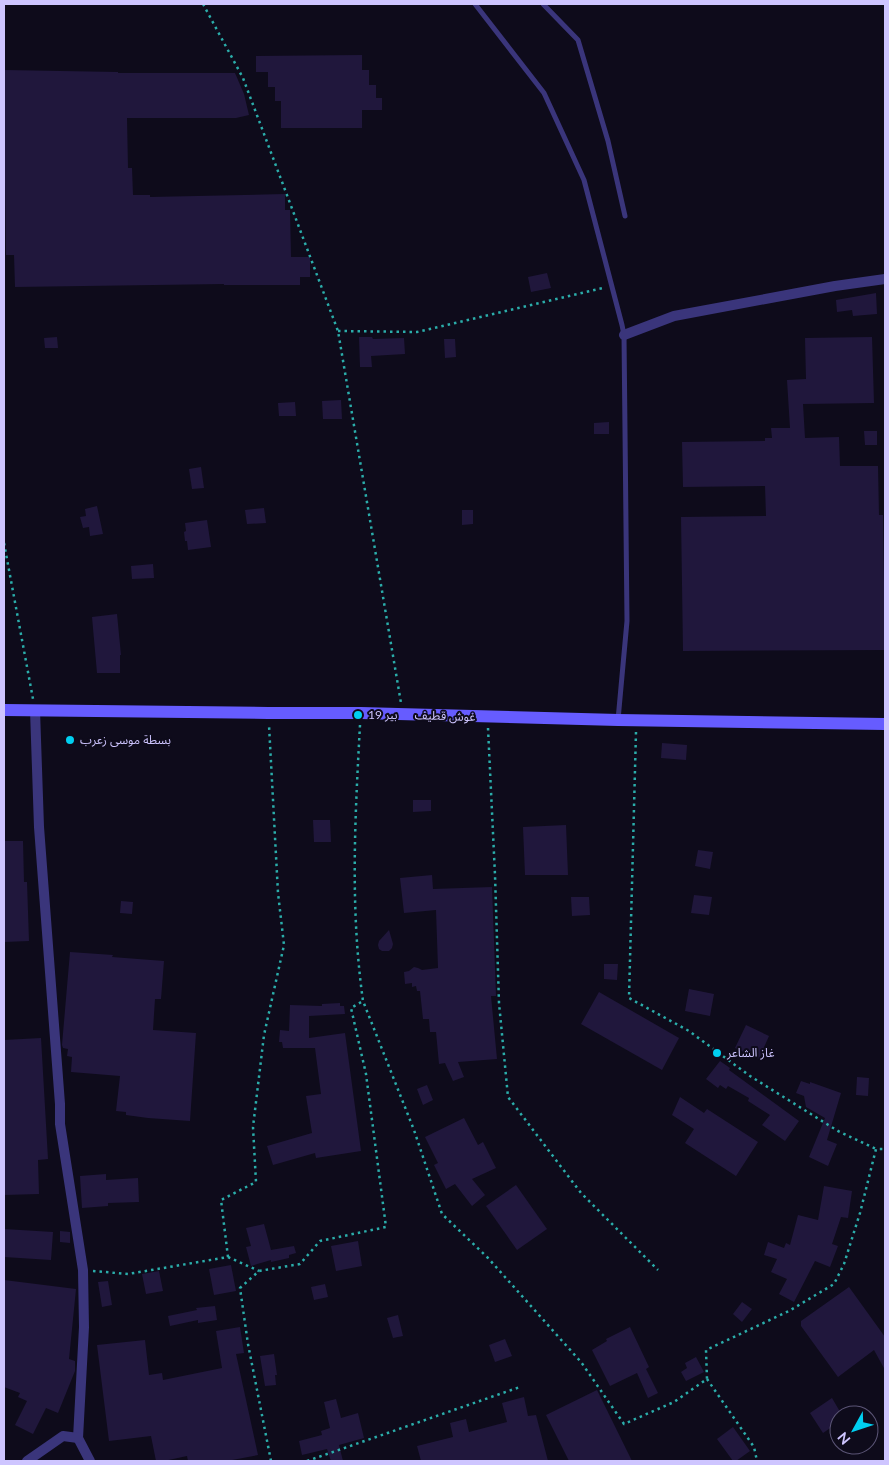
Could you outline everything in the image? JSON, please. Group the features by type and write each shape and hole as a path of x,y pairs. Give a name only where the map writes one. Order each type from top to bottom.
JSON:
{"main road":[{"name":"غوش قطيف","path":"4,710 268,714 361,713 618,720 885,724"}],"street":[{"path":"624,335 674,316 835,286 885,279"},
{"path":"35,710 39,827 60,1094 60,1124 82,1270 84,1327 78,1438 90,1461"},
{"path":"28,1461 63,1436 78,1438"}],"lane":[{"path":"475,4 544,93 584,180 624,335 627,621 618,720"},
{"path":"544,4 578,40 608,141 625,216"}],"path":[{"path":"203,4 243,78 338,331 402,714"},
{"path":"338,331 417,332 612,286"},
{"path":"4,543 35,710"},
{"path":"361,713 354,826 355,915 360,978 364,1000 414,1130 442,1214 488,1258 581,1362 624,1424 674,1402 706,1379"},
{"path":"228,1258 221,1200 256,1182 253,1128 264,1035 284,945 278,893 268,714"},
{"path":"488,717 499,1003 508,1097 581,1193 658,1270"},
{"path":"636,720 629,998 689,1031 750,1076 838,1132 876,1149 885,1149"},
{"path":"272,1461 248,1344 240,1288 259,1272 300,1264 320,1241 386,1227 366,1074 352,1008 364,1000"},
{"path":"757,1461 754,1447 706,1379 706,1350 789,1311 834,1284 844,1264 860,1213 876,1149"},
{"path":"82,1270 128,1274 228,1258 259,1272"},
{"path":"307,1461 520,1387"}],"building":[{"path":"362,55 362,70 369,70 369,85 376,85 376,98 382,98 382,110 362,110 362,128 281,128 281,101 275,101 275,87 268,87 268,72 256,72 256,56"},
{"path":"4,70 118,73 235,73 244,94 249,115 236,118 127,118 128,168 132,168 133,195 150,195 150,197 285,194 285,210 290,210 291,257 310,257 310,277 300,277 300,285 224,284 15,287 14,255 6,255"},
{"path":"547,273 551,288 531,292 528,277"},
{"path":"876,293 877,314 853,316 852,310 837,312 836,300"},
{"path":"57,337 58,348 45,348 44,338"},
{"path":"359,337 372,337 373,339 404,338 405,354 371,356 372,367 360,367"},
{"path":"872,337 874,403 803,404 805,438 839,437 840,466 878,466 879,515 883,515 885,650 683,651 681,517 766,516 765,486 683,487 682,442 765,441 765,438 772,438 771,428 790,428 787,380 806,379 805,338"},
{"path":"444,339 455,339 456,357 445,358"},
{"path":"341,400 342,419 323,419 322,401"},
{"path":"295,402 296,416 279,416 278,403"},
{"path":"609,422 609,434 594,434 594,423"},
{"path":"864,431 877,431 877,445 865,445"},
{"path":"201,467 204,488 192,489 189,469"},
{"path":"97,506 103,534 90,536 89,527 83,528 80,517 86,516 85,509"},
{"path":"264,508 266,523 247,524 245,510"},
{"path":"462,510 473,510 473,524 462,525"},
{"path":"207,520 211,547 188,550 184,532 186,531 185,523"},
{"path":"153,564 154,578 132,579 131,566"},
{"path":"117,614 121,655 120,673 97,673 92,617"},
{"path":"662,743 687,745 686,760 661,758"},
{"path":"413,800 431,800 431,811 413,812"},
{"path":"313,820 330,820 331,842 314,842"},
{"path":"566,825 568,875 525,875 523,827"},
{"path":"4,841 23,841 24,882 27,882 29,941 4,942"},
{"path":"698,850 713,852 710,869 695,866"},
{"path":"432,875 433,889 492,887 496,996 491,996 497,1059 458,1062 464,1077 453,1081 445,1063 439,1064 436,1032 430,1032 429,1019 423,1019 420,991 417,991 416,986 412,987 412,983 405,984 404,972 414,967 422,970 438,968 436,910 404,913 400,878"},
{"path":"694,895 712,897 709,915 691,913"},
{"path":"571,897 589,897 590,915 572,916"},
{"path":"121,901 133,902 132,914 120,913"},
{"path":"389,930 393,944 392,948 389,951 382,951 379,949 379,941"},
{"path":"70,952 164,961 161,999 155,999 153,1030 196,1033 190,1121 148,1118 126,1115 126,1112 116,1111 120,1076 71,1072 72,1057 67,1056 68,1049 63,1048 62,1045"},
{"path":"604,964 618,964 617,980 604,979"},
{"path":"689,989 714,994 710,1016 685,1011"},
{"path":"599,992 679,1038 662,1070 581,1024"},
{"path":"340,1003 340,1006 344,1006 345,1014 309,1016 309,1038 345,1033 361,1151 316,1158 315,1153 273,1165 267,1146 312,1133 306,1096 321,1094 315,1048 283,1048 282,1042 279,1042 280,1030 289,1031 290,1005 322,1006 322,1004"},
{"path":"746,1025 769,1036 759,1059 735,1048"},
{"path":"41,1038 48,1159 38,1160 39,1194 4,1195 4,1040"},
{"path":"720,1061 730,1068 729,1070 799,1121 785,1141 762,1125 770,1115 748,1101 749,1098 728,1086 726,1089 720,1085 718,1088 706,1079"},
{"path":"857,1077 869,1078 868,1096 856,1095"},
{"path":"801,1081 810,1084 810,1082 841,1093 827,1140 837,1144 828,1166 809,1157 825,1118 806,1107 804,1096 796,1093"},
{"path":"427,1085 433,1100 423,1105 417,1089"},
{"path":"680,1097 704,1113 707,1109 758,1142 736,1176 685,1143 694,1129 672,1115"},
{"path":"464,1118 478,1145 483,1142 496,1168 472,1179 485,1195 472,1206 455,1184 446,1189 434,1165 438,1163 425,1137"},
{"path":"106,1174 106,1180 138,1178 139,1202 108,1203 108,1206 82,1208 80,1176"},
{"path":"516,1185 547,1229 517,1250 486,1206"},
{"path":"824,1186 852,1191 848,1218 841,1217 832,1244 838,1246 830,1267 815,1261 794,1302 779,1294 787,1279 771,1272 777,1259 764,1255 768,1242 784,1248 786,1243 790,1245 798,1215 818,1220"},
{"path":"264,1224 271,1250 294,1246 296,1253 289,1255 289,1258 271,1262 271,1260 251,1266 246,1247 251,1246 246,1228"},
{"path":"4,1229 53,1232 51,1260 4,1257"},
{"path":"60,1231 70,1232 70,1243 60,1242"},
{"path":"358,1241 362,1266 336,1271 331,1246"},
{"path":"231,1265 236,1291 214,1295 209,1269"},
{"path":"159,1271 163,1291 146,1294 142,1274"},
{"path":"4,1280 76,1289 69,1359 75,1361 75,1371 58,1413 46,1408 33,1434 15,1425 27,1401 18,1397 20,1393 4,1387"},
{"path":"108,1281 112,1305 102,1307 98,1282"},
{"path":"325,1284 328,1297 314,1300 311,1287"},
{"path":"849,1287 885,1337 885,1370 874,1350 838,1377 801,1326 801,1321"},
{"path":"742,1302 752,1309 742,1322 733,1314"},
{"path":"215,1306 217,1320 198,1323 198,1320 170,1326 168,1316 197,1310 196,1308"},
{"path":"398,1315 403,1336 393,1338 387,1318"},
{"path":"240,1327 244,1353 236,1354 258,1455 227,1461 188,1461 187,1456 156,1461 151,1436 109,1441 97,1345 145,1340 149,1375 162,1373 163,1380 222,1368 216,1331"},
{"path":"630,1327 649,1367 646,1369 658,1393 648,1398 637,1373 610,1386 592,1350 607,1341 606,1339"},
{"path":"505,1339 512,1356 495,1362 489,1345"},
{"path":"274,1354 277,1375 275,1375 276,1385 265,1386 260,1356"},
{"path":"696,1357 704,1372 686,1381 681,1372 687,1368 685,1363"},
{"path":"597,1390 632,1461 569,1461 546,1415"},
{"path":"524,1397 528,1416 536,1415 548,1461 421,1461 417,1446 453,1437 450,1423 466,1419 469,1432 507,1422 502,1403"},
{"path":"832,1398 836,1405 829,1405 829,1429 823,1433 810,1413"},
{"path":"336,1399 341,1418 358,1413 364,1438 339,1445 343,1461 331,1461 327,1449 302,1455 299,1441 322,1435 321,1431 330,1428 324,1402"},
{"path":"733,1427 750,1451 736,1461 733,1461 717,1439"}],"place":[{"name":"بير 19","path":"358,715"},
{"name":"بسطة موسى زعرب","path":"70,740"},
{"name":"غاز الشاعر","path":"717,1053"}]}
